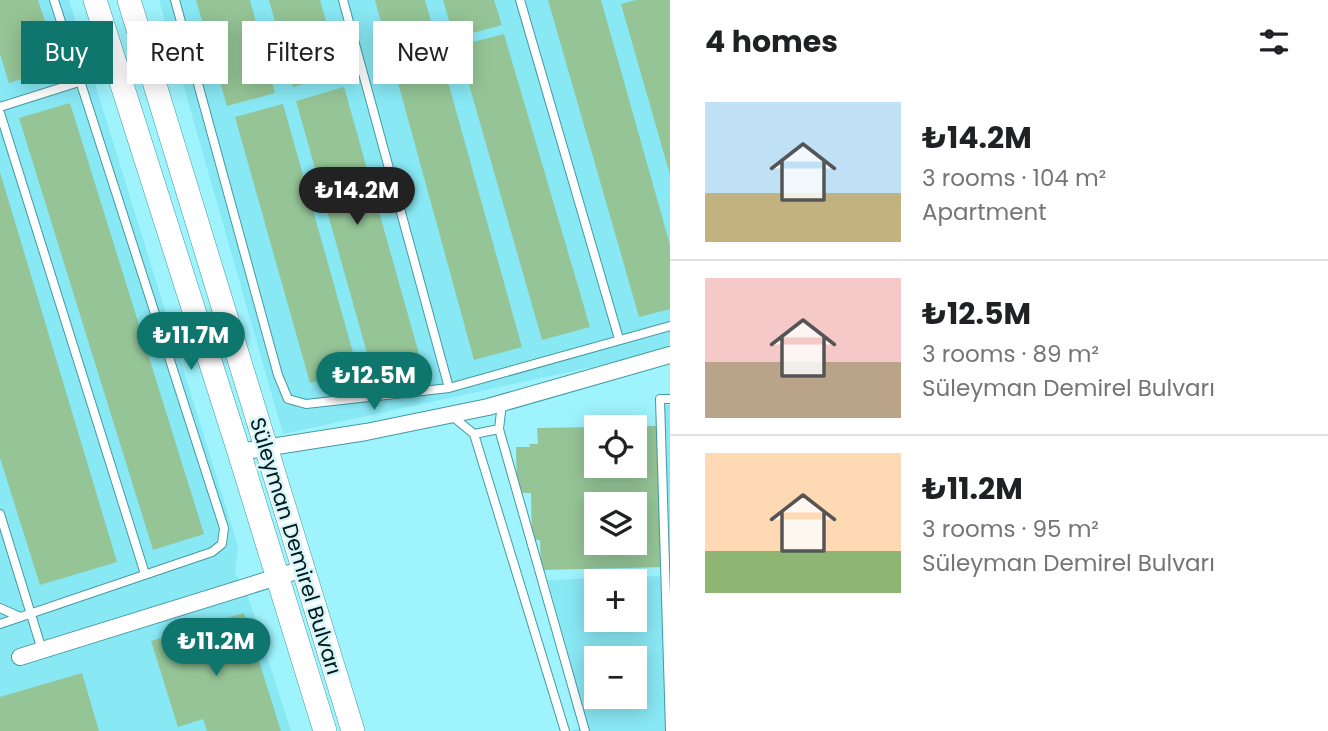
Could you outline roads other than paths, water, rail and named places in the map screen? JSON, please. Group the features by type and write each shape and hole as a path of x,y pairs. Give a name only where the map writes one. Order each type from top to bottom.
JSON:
{"main road":[{"name":"Süleyman Demirel Bulvarı","path":"95,0 325,731"},
{"name":"Süleyman Demirel Bulvarı","path":"128,0 353,731"}],"street":[{"path":"239,452 366,432 502,403 670,355"},
{"path":"20,657 303,569"}],"lane":[{"path":"54,0 60,21"},
{"path":"175,0 278,375 288,399 306,404 449,388 670,326"},
{"path":"343,0 449,388"},
{"path":"520,0 619,339"},
{"path":"0,107 73,84"},
{"path":"0,624 212,552 222,544 225,528 80,84"},
{"path":"0,113 145,574"},
{"path":"670,399 660,399 667,529 670,730"},
{"path":"502,403 499,429 585,731"},
{"path":"451,414 474,434 565,731"},
{"path":"474,434 499,429"},
{"path":"0,514 42,650"},
{"path":"0,608 20,617"}]}
